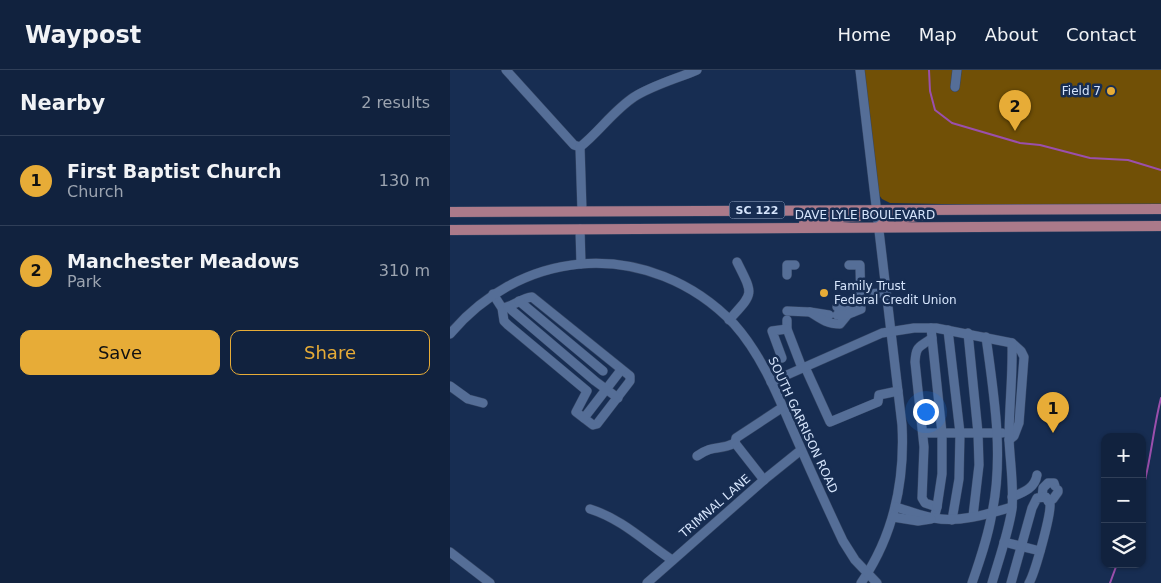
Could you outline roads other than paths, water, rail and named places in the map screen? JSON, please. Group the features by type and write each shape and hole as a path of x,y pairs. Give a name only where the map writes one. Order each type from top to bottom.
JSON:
{"main road":[{"path":"748,228 872,214 884,222 962,209"},
{"name":"DAVE LYLE BOULEVARD","path":"450,230 748,228 962,209 1161,209"},
{"name":"DAVE LYLE BOULEVARD","path":"450,212 582,211 1161,226"}],"street":[{"path":"506,70 574,145 580,147"},
{"path":"582,211 580,147 611,116 633,98 651,88 697,70"},
{"path":"860,70 903,447 902,470 893,517 884,543 861,583"},
{"path":"955,87 956,70"},
{"path":"580,228 581,264"},
{"path":"728,320 748,299 750,292 737,262"},
{"name":"SOUTH GARRISON ROAD","path":"450,334 471,312 493,294 517,281 568,265 623,266 647,270 670,278 691,289 712,304 734,325 757,355 783,407 842,541 855,560 877,583"},
{"path":"787,275 787,265 795,265"},
{"path":"782,358 772,331 787,320 810,312 851,313 861,309 860,265 850,265"},
{"path":"861,294 886,292"},
{"path":"493,294 505,307 618,398"},
{"path":"505,307 532,296 622,370 631,379 597,424 593,425 576,412 588,391 611,361"},
{"path":"519,301 603,371"},
{"path":"505,307 504,320 508,325 588,391"},
{"path":"810,312 825,322 834,324 840,324 851,313"},
{"path":"787,320 804,368 830,422 878,402 879,395 898,391"},
{"path":"771,382 882,333 914,328 931,328 968,333 1012,343 1013,374 1009,436 1012,507 992,583"},
{"path":"931,328 942,433 942,474 934,518"},
{"path":"948,330 960,433 959,479 952,520"},
{"path":"968,333 978,433 978,465 973,516"},
{"path":"972,583 981,558 993,512 996,475 997,433 992,373 986,337"},
{"path":"932,338 918,346 915,362 924,447 922,498 925,503 937,507"},
{"path":"584,418 622,370"},
{"path":"450,386 468,399 483,403"},
{"path":"698,456 706,449 726,448 735,443 736,438 783,407"},
{"path":"922,433 997,433 1009,436"},
{"path":"735,443 764,480"},
{"name":"TRIMNAL LANE","path":"647,583 801,450"},
{"path":"1012,497 1029,489 1036,481 1037,475"},
{"path":"1011,583 1032,508 1037,498 1045,499 1053,499 1058,492 1054,483 1048,484 1043,488 1045,499 1050,504 1040,549 1029,583"},
{"path":"896,507 934,518 952,520 1012,507"},
{"path":"590,509 604,513 621,522 672,560"},
{"path":"893,517 918,521 934,518"},
{"path":"1004,542 1040,549"},
{"path":"450,552 490,583"}],"waterway":[{"path":"929,70 930,91 935,110 952,123 1020,143 1040,145 1090,158 1128,160 1161,170"},
{"path":"1146,478 1161,398"},
{"path":"1110,583 1116,568"}],"place":[{"name":"Field 7","path":"1111,91"},
{"name":"Manchester Meadows","path":"1015,131"},
{"name":"Family Trust Federal Credit Union","path":"824,293"},
{"name":"First Baptist Church","path":"1053,433"}]}
